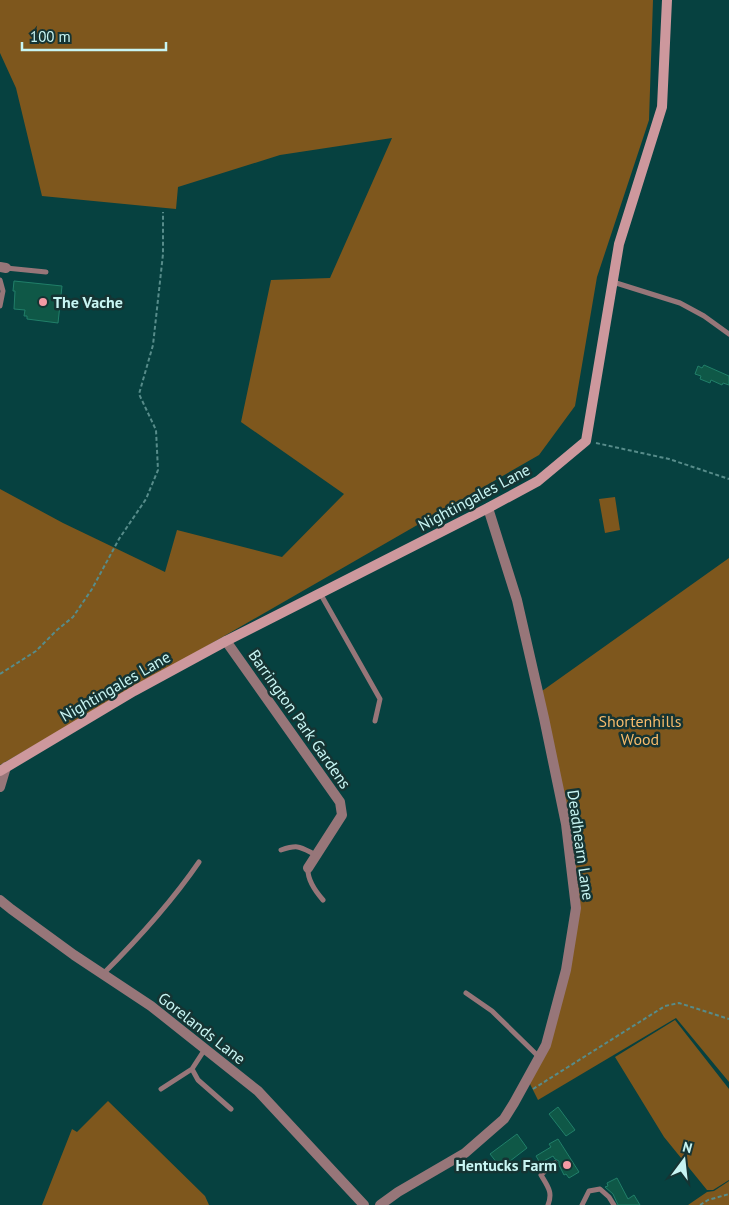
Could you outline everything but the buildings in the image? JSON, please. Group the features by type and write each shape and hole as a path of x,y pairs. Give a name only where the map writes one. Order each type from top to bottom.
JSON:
{"main road":[{"path":"586,441 619,244 662,107 667,0"},
{"name":"Nightingales Lane","path":"3,769 134,691 226,641 538,481 586,441"}],"street":[{"name":"Deadhearn Lane","path":"380,1205 398,1192 464,1153 504,1119 546,1045 566,970 576,908 566,824 544,718 517,600 488,508"},
{"name":"Barrington Park Gardens","path":"226,641 340,802 342,815 308,868"},
{"path":"0,787 3,769"},
{"name":"Gorelands Lane","path":"0,900 74,955 151,1006 258,1090 364,1205"}],"lane":[{"path":"3,268 46,272"},
{"path":"0,280 3,291 0,306"},
{"path":"613,282 680,303 704,316 729,334"},
{"path":"320,592 380,699 375,721"},
{"path":"281,850 292,846 302,848 316,856"},
{"path":"103,975 147,929 183,886 199,862"},
{"path":"308,868 308,873 316,893 323,900"},
{"path":"466,993 492,1011 539,1057"},
{"path":"161,1090 192,1069 205,1049"},
{"path":"192,1069 198,1080 232,1109"},
{"path":"548,1205 551,1197 550,1192 541,1176 554,1163"},
{"path":"582,1205 589,1191 600,1188 614,1205"}],"path":[{"path":"0,674 36,651 73,617 92,589 119,539 146,499 158,470 156,430 139,394 153,345 163,254 163,212"},
{"path":"586,441 668,459 729,479"},
{"path":"533,1088 665,1006 679,1003 729,1019"},
{"path":"700,1205 708,1200 729,1194"}],"green space":[{"path":"0,0 653,0 649,120 597,277 575,406 539,455 0,765 0,489 63,523 165,572 177,530 282,557 344,494 241,422 271,280 330,278 392,138 280,155 178,187 176,209 42,196 16,88 0,53"},
{"path":"615,497 620,530 605,533 599,499"},
{"name":"Shortenhills Wood","path":"729,558 729,1082 676,1018 538,1100 529,1082 550,1046 579,911 573,841 542,691"},
{"path":"675,1020 729,1089 729,1180 713,1190 707,1190 664,1137 615,1057"},
{"path":"108,1101 205,1196 209,1205 42,1205 72,1129 77,1132"},
{"path":"729,1181 729,1205 688,1205 707,1192 714,1191"}],"place":[{"name":"The Vache","path":"43,302"},
{"name":"Hentucks Farm","path":"567,1165"}]}
